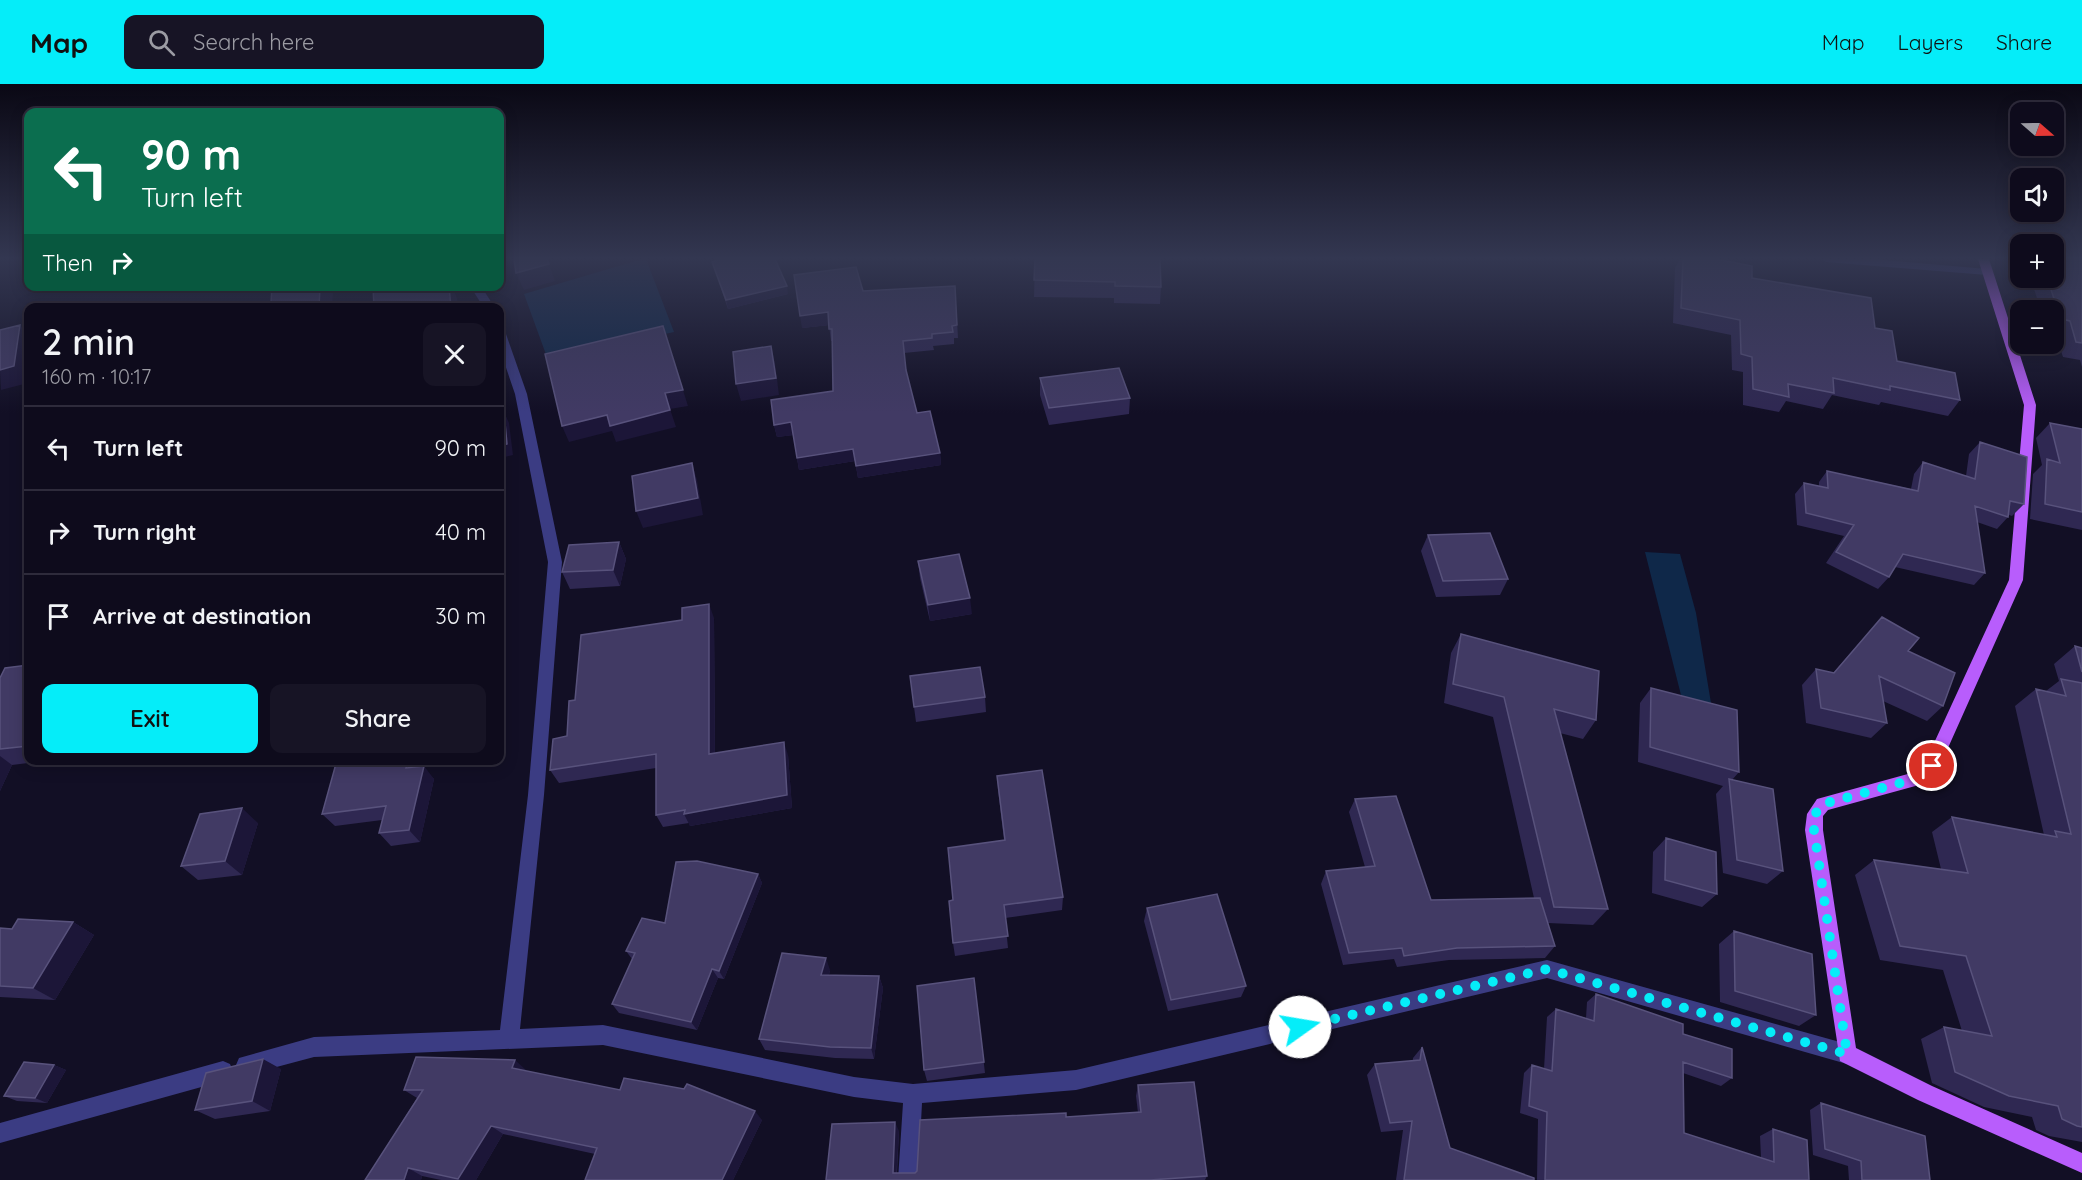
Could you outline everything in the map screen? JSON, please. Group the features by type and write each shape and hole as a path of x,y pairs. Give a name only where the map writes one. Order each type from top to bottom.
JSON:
{"main road":[{"path":"2000,310 2030,405 2016,580 1929,772 1919,778 1823,804 1815,814 1814,830 1847,1054 1925,1093 2082,1163"}],"street":[{"path":"504,345 521,394 555,562 536,795 509,1039"},
{"path":"0,1132 314,1047 603,1035 854,1088 914,1094 1076,1080 1547,969 1847,1054"},
{"path":"908,1180 914,1094"}],"water":[{"path":"530,310 666,310 674,332 548,360"},
{"path":"1645,552 1680,554 1696,613 1711,703 1682,699"}],"building":[{"path":"799,310 956,310 957,325 952,326 953,332 932,334 932,338 903,341 906,370 917,413 930,411 940,453 856,466 853,449 797,458 791,422 774,425 771,400 833,391 832,329 829,329 828,312 800,316"},
{"path":"1692,310 1873,310 1875,328 1892,331 1897,361 1955,373 1960,400 1890,386 1890,390 1833,378 1834,393 1788,384 1789,397 1753,389 1752,357 1741,354 1740,320"},
{"path":"2064,310 2082,310 2082,343 2076,342 2070,321 2064,320"},
{"path":"20,325 14,366 0,370 0,330"},
{"path":"663,326 683,390 665,393 670,410 610,426 607,415 562,426 545,354"},
{"path":"771,346 776,378 736,384 733,352"},
{"path":"1119,368 1130,398 1049,408 1040,378"},
{"path":"504,412 507,444 504,445"},
{"path":"2050,423 2082,429 2082,512 2045,504 2047,459 2060,463"},
{"path":"1980,442 2027,457 2024,504 2010,501 2008,517 1975,506 1985,573 1903,554 1889,577 1836,552 1854,525 1806,513 1804,483 1828,488 1827,471 1918,491 1923,462 1975,479"},
{"path":"692,463 698,498 636,511 632,476"},
{"path":"1490,533 1508,579 1443,581 1428,535"},
{"path":"619,542 613,570 562,572 569,545"},
{"path":"959,554 970,598 928,605 918,561"},
{"path":"709,604 709,754 784,742 787,795 684,814 685,810 656,815 656,754 550,770 553,739 567,736 569,701 575,700 581,635 682,620 682,608"},
{"path":"1882,617 1919,638 1908,651 1955,673 1943,706 1879,676 1887,723 1821,708 1816,669 1834,673"},
{"path":"1461,634 1599,671 1596,720 1554,709 1608,909 1554,907 1504,697 1453,684"},
{"path":"2075,646 2082,648 2082,672"},
{"path":"24,666 24,746 0,749 0,678 5,668"},
{"path":"980,667 985,697 914,707 910,676"},
{"path":"2061,679 2082,683 2082,1127 2062,1119 2058,1106 2009,1096 1955,1072 1944,1027 1992,1036 1966,956 1900,946 1874,860 1968,873 1952,817 2057,837 2055,831 2071,834 2036,689 2066,696"},
{"path":"1651,688 1737,710 1739,772 1650,747"},
{"path":"336,765 407,765 406,768 424,766 409,830 379,833 386,806 322,814"},
{"path":"1042,770 1063,897 1004,905 1008,936 953,943 949,901 953,900 948,848 1005,840 997,776"},
{"path":"1729,779 1773,789 1783,871 1737,860"},
{"path":"1396,796 1431,900 1540,898 1555,946 1457,948 1404,956 1402,948 1349,953 1326,871 1375,866 1355,799"},
{"path":"242,808 225,861 181,866 200,814"},
{"path":"1666,838 1716,852 1717,894 1665,880"},
{"path":"697,861 758,874 719,971 712,969 691,1022 612,1004 635,953 626,951 642,918 665,923 676,862"},
{"path":"1217,894 1246,986 1171,1000 1147,908"},
{"path":"18,919 73,922 33,988 0,986 0,928 12,929"},
{"path":"1734,931 1812,954 1816,1015 1735,991"},
{"path":"782,953 826,958 821,975 879,976 871,1048 830,1047 759,1039"},
{"path":"974,978 984,1062 924,1070 917,986"},
{"path":"1596,994 1683,1024 1683,1034 1732,1049 1732,1078 1683,1062 1684,1133 1774,1162 1773,1129 1807,1140 1809,1180 1545,1180 1547,1112 1529,1106 1532,1065 1552,1071 1556,1009 1594,1021"},
{"path":"1422,1047 1450,1148 1534,1178 1534,1180 1404,1180 1412,1121 1390,1123 1375,1064 1420,1060"},
{"path":"416,1057 515,1060 512,1068 620,1090 624,1078 684,1089 687,1084 755,1111 722,1180 585,1180 597,1148 491,1126 458,1179 408,1168 404,1180 365,1180 423,1090 404,1090"},
{"path":"263,1059 252,1101 195,1110 206,1073"},
{"path":"24,1062 54,1065 35,1098 4,1096"},
{"path":"1194,1082 1207,1176 1150,1180 826,1180 832,1124 895,1122 893,1173 915,1173 917,1171 920,1120 1066,1113 1066,1117 1141,1112 1138,1085"},
{"path":"1821,1103 1925,1136 1930,1180 1862,1180 1861,1161 1825,1149"}],"route":[{"path":"1300,1027 1547,969 1847,1054 1814,830 1815,814 1823,804 1919,778 1929,772 1932,766"}]}
